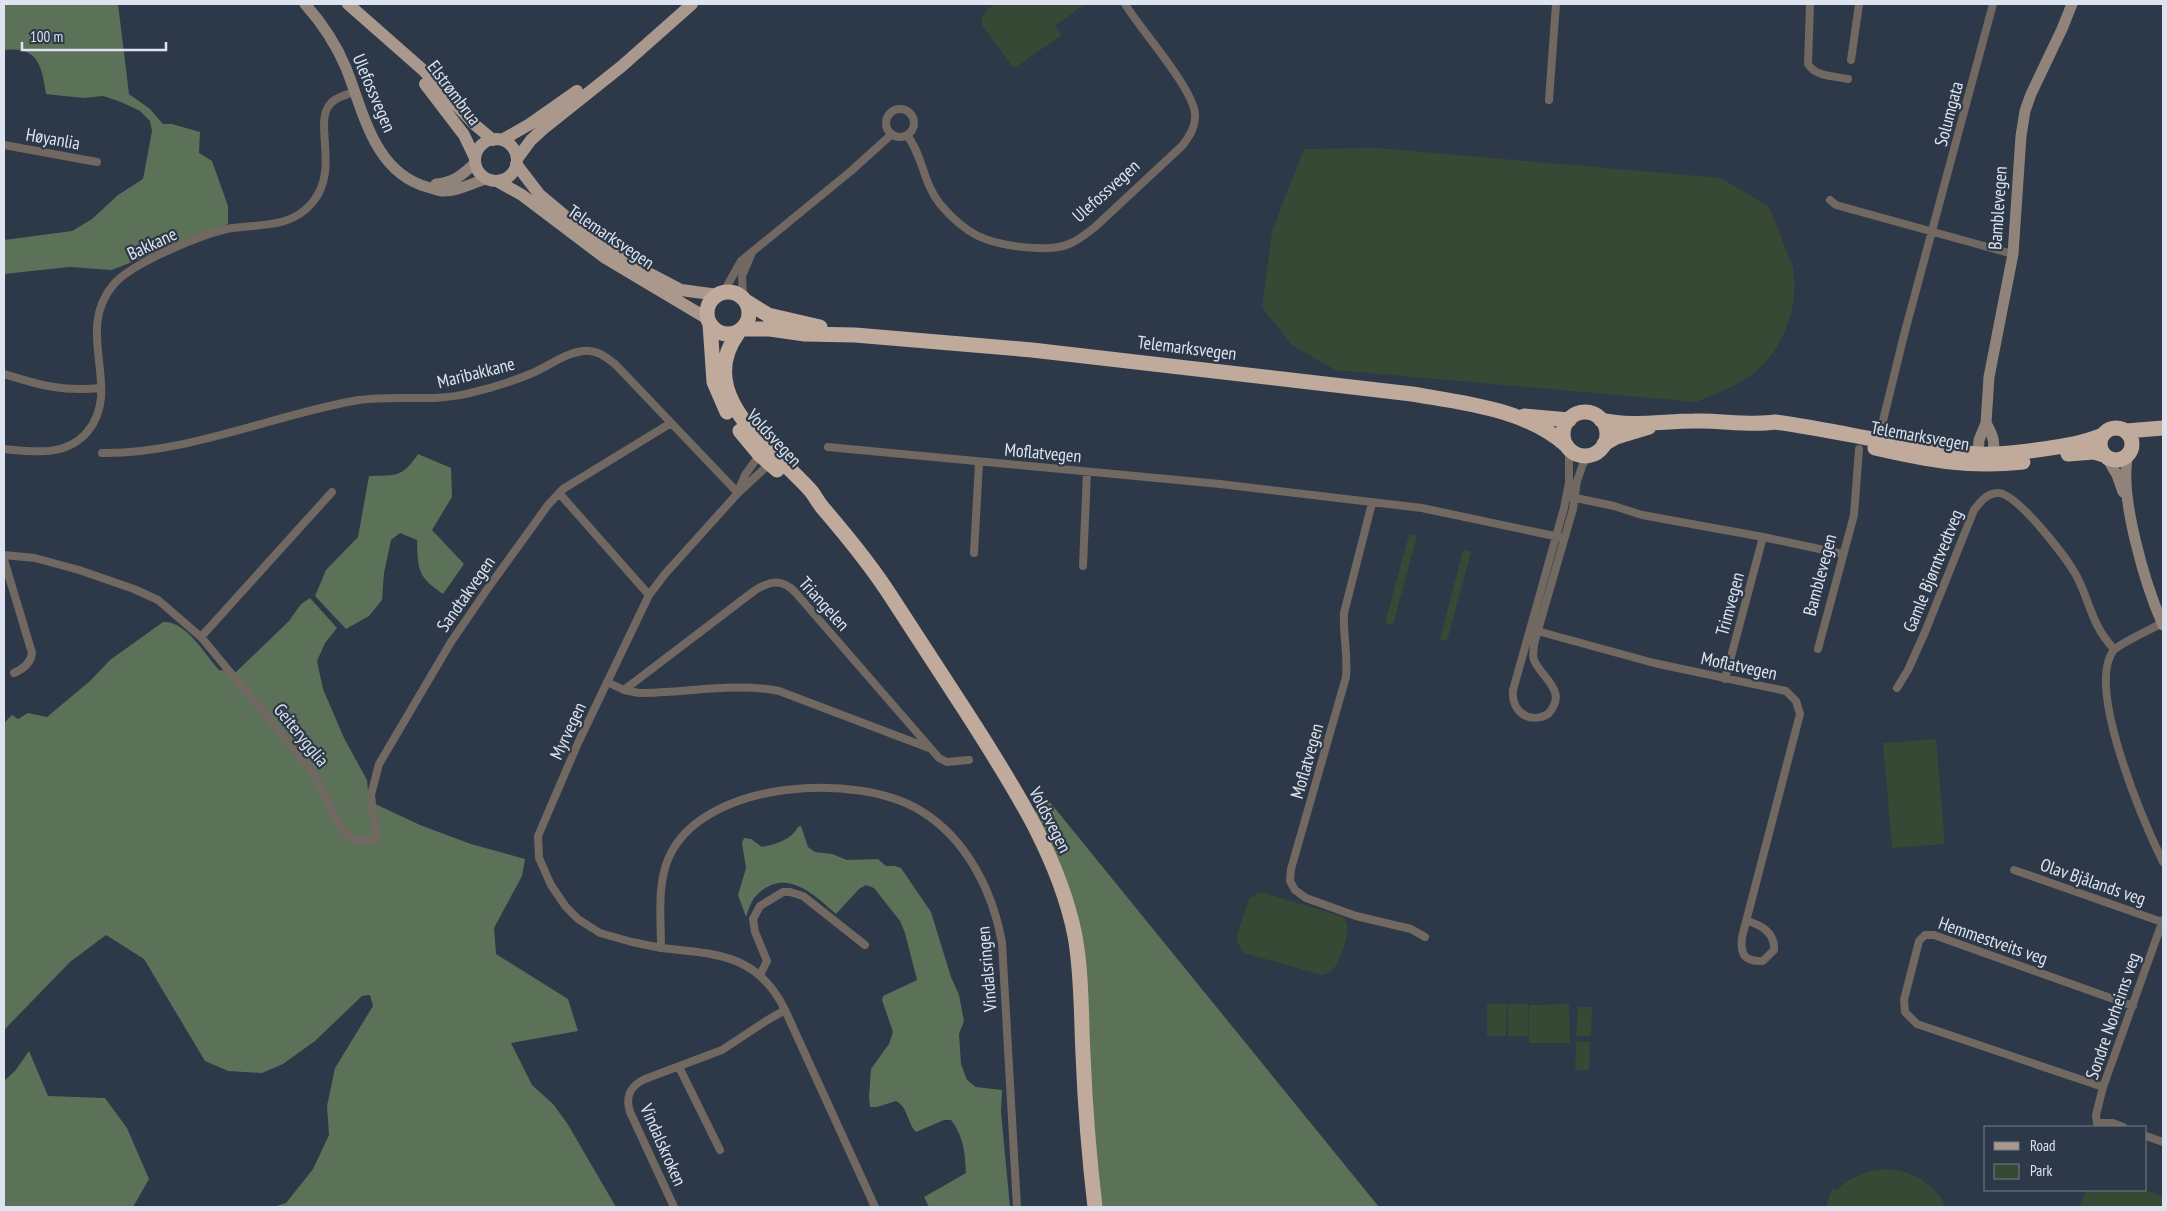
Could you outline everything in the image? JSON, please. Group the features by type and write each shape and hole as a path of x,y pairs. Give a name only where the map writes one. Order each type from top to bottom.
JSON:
{"highway":[{"path":"734,292 745,300 749,318 741,331 723,334 709,321 708,307 720,294 734,292"},
{"name":"Telemarksvegen","path":"745,300 758,310 777,318 855,335"},
{"name":"Voldsvegen","path":"709,321 712,372 717,392 733,422 766,456 813,493 821,506 848,536 872,568 989,748 1028,815 1058,878 1071,920 1078,954 1085,1104 1095,1207"},
{"name":"Telemarksvegen","path":"741,331 756,328 805,334 855,335 1080,355 1379,390 1465,403 1512,415 1568,420 1577,414 1588,413 1601,420 1613,423 1662,423 1694,420 1761,424 1776,422 1985,458 2024,462 2084,452 2118,460 2144,443 2163,436"},
{"name":"Voldsvegen","path":"741,331 727,351 725,359 726,383 736,409 766,456"},
{"name":"Telemarksvegen","path":"1512,415 1556,436 1582,456 1589,456 1616,437 1662,423"},
{"path":"1568,420 1564,429 1568,447"},
{"path":"1601,420 1606,432 1604,444"},
{"name":"Telemarksvegen","path":"1985,458 2080,443 2114,428 2126,431 2163,428"},
{"path":"2126,431 2131,438 2130,452"},
{"path":"2103,434 2100,447 2105,456"}],"main road":[{"name":"Elstrømbrua","path":"348,4 423,70 474,124 498,140"},
{"path":"635,53 618,62 530,124 481,146 475,160 478,172 492,180 508,177 517,162 543,129 622,66 692,4"},
{"name":"Elstrømbrua","path":"401,52 464,135 475,160"},
{"path":"498,140 514,150 517,162"},
{"name":"Telemarksvegen","path":"517,162 539,194 589,236 639,268 680,290 720,294"},
{"name":"Telemarksvegen","path":"492,180 522,195 604,257 709,321"}],"street":[{"name":"Ulefossvegen","path":"304,4 316,16 332,40 382,155 399,174 422,185 441,191 492,180"},
{"name":"Ulefossvegen","path":"907,135 917,150 928,186 940,204 959,223 978,236 1008,244 1049,247 1068,244 1080,238 1095,227 1183,145 1193,131 1195,121 1195,112 1191,99 1125,4"},
{"path":"1549,100 1556,4"},
{"path":"1810,4 1808,64 1811,69 1819,74 1848,79"},
{"path":"1851,60 1859,4"},
{"name":"Solumgata","path":"1880,433 1904,335 1993,4"},
{"name":"Bamblevegen","path":"1985,458 1979,440 1986,423 1989,377 2013,254 2021,136 2025,111 2072,4"},
{"name":"Bakkane","path":"4,449 50,451 67,447 86,434 97,417 101,403 96,325 101,304 112,286 136,266 204,237 232,228 281,223 300,214 312,203 325,178 327,162 324,123 326,110 338,98 355,92"},
{"path":"902,109 907,110 914,120 914,125 907,135 892,134 887,124 887,118 890,113 902,109"},
{"path":"720,294 741,260 851,171 892,134"},
{"name":"Høyanlia","path":"4,146 97,162"},
{"path":"422,185 449,182 460,177 475,160"},
{"path":"1830,200 1836,205 2013,254"},
{"path":"745,300 742,276 744,267 755,249"},
{"name":"Maribakkane","path":"102,454 136,453 184,444 367,398 431,399 470,393 518,379 568,355 584,351 597,352 610,359 738,493"},
{"path":"4,374 52,388 70,390 101,388"},
{"name":"Sandtakvegen","path":"376,840 371,795 375,774 384,752 451,642 536,521 559,493 586,473 671,423"},
{"name":"Bamblevegen","path":"1985,458 1994,440 1986,423"},
{"name":"Moflatvegen","path":"828,447 1220,484 1422,508 1564,538"},
{"path":"1568,447 1571,497 1564,538 1539,632 1534,644 1534,659 1556,694 1551,711 1545,716 1536,719 1522,714 1516,706 1512,698 1515,679 1555,536 1571,497 1583,464 1589,456"},
{"name":"Bamblevegen","path":"1818,649 1856,506 1860,449"},
{"path":"2130,452 2126,473 2131,515 2140,558 2163,624 2114,649 2105,671 2105,687 2116,740 2133,796 2163,862"},
{"name":"Myrvegen","path":"738,493 745,475 766,456"},
{"name":"Myrvegen","path":"661,948 615,938 589,927 566,907 557,896 539,858 537,841 540,827 648,595 738,493 765,468 766,456"},
{"path":"2105,456 2117,475 2131,515"},
{"name":"Moflatvegen","path":"974,553 979,462"},
{"path":"1083,566 1086,472"},
{"path":"201,637 332,492"},
{"path":"559,493 648,595"},
{"name":"Gamle Bjørntvedtveg","path":"1897,688 1908,670 1918,647 1974,510 1982,500 1996,493 2012,498 2052,542 2076,576 2097,630 2114,649"},
{"path":"1571,497 1614,506 1642,516 1763,537 1843,554"},
{"name":"Moflatvegen","path":"1372,503 1344,613 1343,627 1348,660 1346,677 1291,869 1290,881 1296,890 1306,898 1356,916 1411,929 1425,937"},
{"name":"Trimvegen","path":"1726,678 1763,537"},
{"name":"Geiterygglia","path":"4,556 35,558 70,568 146,594 176,614 201,637 313,772 345,833 355,840 376,840"},
{"path":"4,560 32,653 32,658 25,667 14,673"},
{"name":"Triangelen","path":"624,690 754,591 767,583 786,583 796,592 939,758 947,762 969,760"},
{"name":"Moflatvegen","path":"1530,630 1654,663 1786,691 1796,701 1800,714 1747,921 1740,949 1748,959 1763,961 1774,950 1773,938 1766,930 1747,921"},
{"name":"Triangelen","path":"607,682 624,690 639,693 738,687 767,689 850,717 929,748"},
{"name":"Vindalsringen","path":"661,948 662,898 666,864 679,840 700,821 715,811 739,801 776,792 822,787 853,789 887,796 922,811 942,828 970,860 988,892 998,922 1005,971 1017,1207"},
{"name":"Olav Bjålands veg","path":"2014,870 2162,921"},
{"path":"760,975 766,961 754,932 753,919 755,913 766,901 783,892 796,893 803,896 865,945"},
{"name":"Sondre Norheims veg","path":"2120,1126 2097,1122 2096,1115 2103,1087 2162,921"},
{"name":"Hemmestveits veg","path":"2103,1087 1917,1024 1905,1012 1904,1000 1919,941 1925,935 1934,935 2132,1006"},
{"path":"661,948 727,958 743,964 760,975 773,989 785,1010 875,1207"},
{"name":"Vindalskroken","path":"674,1207 630,1112 628,1101 630,1091 636,1084 722,1050 785,1010"},
{"path":"679,1068 720,1150"},
{"path":"2147,1136 2163,1142"}],"green space":[{"path":"4,4 118,4 129,94 150,109 163,124 172,124 200,132 199,153 212,161 228,206 228,224 112,270 69,267 4,274 4,240 72,231 92,219 118,195 143,179 152,131 150,121 140,111 121,102 103,96 83,98 46,94 43,75 36,60 24,51 4,50"},
{"path":"995,4 1085,4 1055,26 1062,35 1016,67 1013,67 982,25 984,13"},
{"path":"1377,148 1721,178 1769,207 1793,267 1794,299 1791,315 1778,345 1769,358 1744,380 1696,402 1335,370 1292,345 1262,308 1272,231 1304,149"},
{"path":"418,454 451,468 452,497 432,530 464,564 443,594 428,582 421,572 417,540 400,533 391,540 384,573 382,600 369,616 346,629 315,596 326,570 358,537 369,476 398,474"},
{"path":"1409,534 1417,536 1393,625 1385,623"},
{"path":"1463,550 1471,552 1447,641 1440,639"},
{"path":"310,598 337,628 325,643 317,661 323,689 344,738 367,780 369,801 420,825 471,844 525,859 522,876 494,928 496,954 568,999 578,1031 511,1043 532,1085 553,1104 567,1123 616,1207 273,1207 286,1203 313,1169 329,1135 327,1106 335,1068 373,1006 370,995 362,996 315,1041 283,1064 262,1073 228,1071 205,1061 144,959 106,935 70,962 4,1030 4,723 12,715 18,719 28,713 47,717 90,681 110,660 163,622 179,626 187,632 219,670 236,672 289,621 301,604"},
{"path":"1936,739 1945,844 1892,848 1883,743"},
{"path":"1049,801 1379,1207 1088,1207 1073,966 1068,933 1059,897 1025,820"},
{"path":"801,826 808,847 815,852 832,854 847,860 878,859 886,866 901,868 931,912 951,977 959,995 964,1021 959,1034 961,1064 967,1080 976,1087 1002,1090 1001,1112 1010,1207 929,1207 924,1197 966,1173 963,1145 955,1126 951,1120 944,1120 916,1132 903,1107 896,1101 877,1107 870,1107 871,1069 889,1044 893,1032 882,1000 883,996 917,980 900,921 874,888 866,885 859,889 836,914 798,886 778,883 767,887 756,896 751,903 746,917 738,895 746,868 742,843 744,838 751,839 762,847 783,841"},
{"path":"1258,893 1265,893 1343,917 1346,922 1347,934 1337,965 1328,973 1322,975 1244,953 1237,942 1237,935 1249,899"},
{"path":"1487,1004 1507,1004 1506,1036 1487,1036"},
{"path":"1508,1004 1528,1004 1528,1036 1508,1036"},
{"path":"1569,1004 1570,1043 1529,1043 1529,1005"},
{"path":"1578,1007 1592,1007 1591,1036 1576,1036"},
{"path":"1576,1041 1590,1042 1589,1070 1575,1070"},
{"path":"29,1051 48,1096 105,1098 127,1128 149,1179 133,1207 4,1207 4,1081 15,1071"},
{"path":"1887,1169 1905,1172 1922,1180 1936,1192 1946,1207 1826,1207 1832,1189 1837,1190 1848,1181 1860,1175"},
{"path":"2086,1191 2146,1191 2163,1196 2163,1207 2080,1207"}]}
